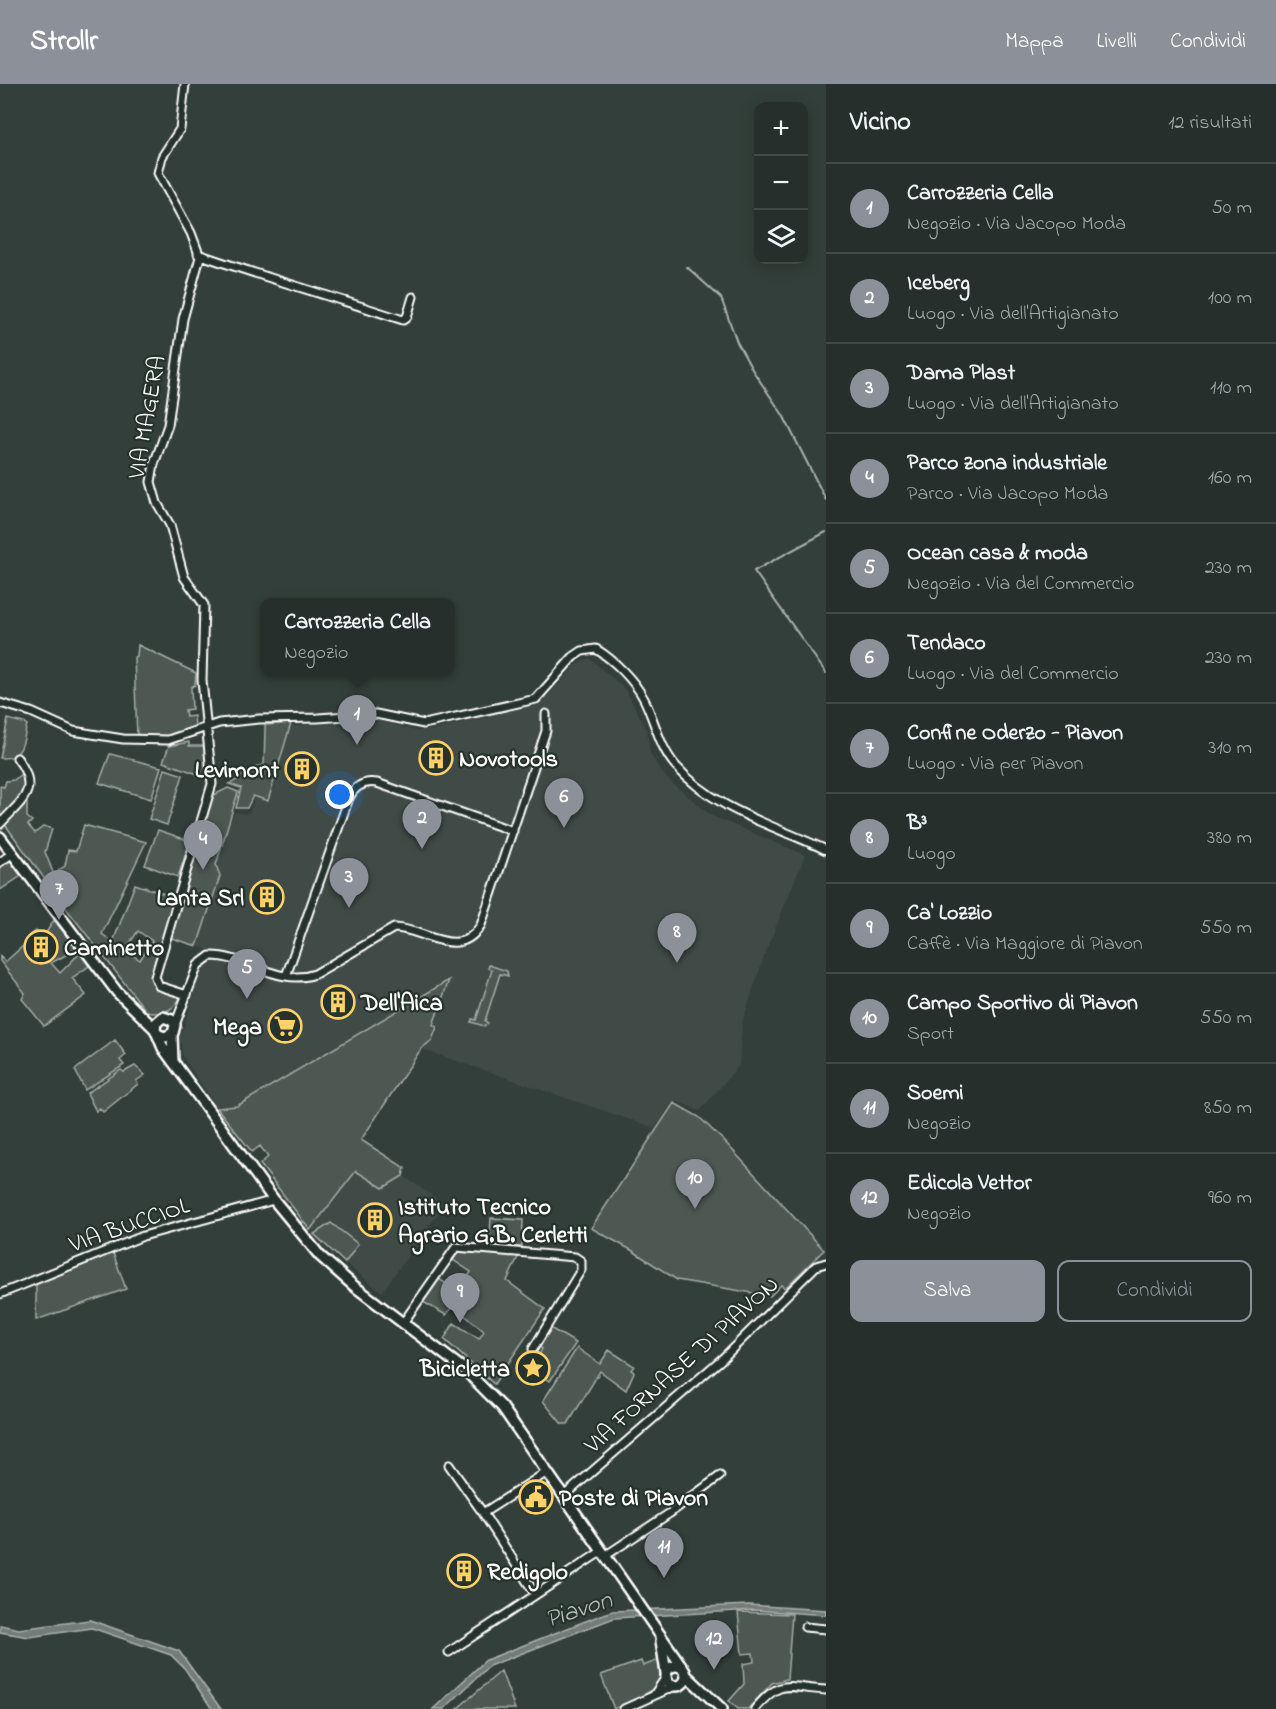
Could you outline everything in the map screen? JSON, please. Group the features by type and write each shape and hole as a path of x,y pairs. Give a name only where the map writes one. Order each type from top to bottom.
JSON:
{"main road":[{"path":"0,837 134,1011 159,1026 173,1030"},
{"path":"159,1026 165,1037 173,1030"},
{"path":"159,1026 163,1048 274,1200 327,1263 465,1370 484,1388 512,1421 685,1672 704,1694 722,1709"},
{"path":"173,1030 173,1062"},
{"path":"656,1630 664,1653 669,1683 704,1694"},
{"path":"666,1675 674,1666 685,1672"},
{"path":"677,1685 685,1681 685,1672"}],"street":[{"path":"185,84 180,129 162,157 158,173 165,191 184,219 198,254 274,281 304,287 403,320 407,317 413,297"},
{"name":"VIA MAGERA","path":"187,994 159,986 155,977 210,796 212,779 202,680 204,605 184,577 170,525 157,503 151,482 154,464 169,418 181,330 198,254"},
{"path":"0,703 31,712 73,731 93,736 168,740 208,726 259,719 376,714 424,724 536,699 573,657 582,651 596,649 609,658 638,690 662,743 674,763 692,782 723,805 826,850"},
{"path":"173,1030 198,965 210,956 286,976 315,974 394,928 449,943 470,938 481,925 513,831 546,731 546,714"},
{"path":"0,824 23,801 26,794 28,774 17,758"},
{"path":"286,976 349,798 357,787 366,783 377,783 513,831"},
{"path":"0,862 13,853"},
{"path":"159,1026 183,1004"},
{"name":"VIA BUCCIOL","path":"0,1294 143,1236 274,1200"},
{"path":"403,1323 456,1246 576,1257 581,1261 581,1270 533,1349"},
{"name":"VIA FORNASE DI PIAVON","path":"564,1496 723,1358 816,1266 826,1263"},
{"path":"449,1465 535,1594"},
{"path":"483,1513 547,1472"},
{"path":"449,1652 535,1594 670,1513 720,1476"},
{"path":"805,1627 826,1629"},
{"path":"654,1696 666,1675"},
{"path":"624,1709 677,1685"},
{"path":"755,1709 776,1687 826,1690"}],"shaded area":[{"path":"138,645 196,673 195,685 191,687 192,709 185,710 186,717 194,716 195,726 169,737 137,737 134,657 137,656"},
{"path":"589,658 625,689 647,730 650,754 666,778 712,816 805,855 764,956 742,1023 739,1065 700,1111 674,1100 655,1128 421,1049 393,1027 224,1118 183,1057 180,1038 208,950 197,946 220,876 216,865 234,812 244,814 250,812 254,798 269,802 291,726 381,721 417,731 434,730 527,706 547,697 576,665"},
{"path":"8,719 27,724 18,753 8,758 0,758"},
{"path":"291,723 268,801 253,796 247,808 236,808 241,788 229,784 262,765 262,770 264,770 265,725"},
{"path":"189,742 189,746 210,746 212,779 163,762 169,746"},
{"path":"110,754 161,767 151,799 99,783"},
{"path":"165,769 183,775 167,825 149,819"},
{"path":"21,774 28,781 26,794 3,821 0,818 0,786 4,787 6,781 14,780"},
{"path":"228,788 238,792 216,865 220,876 197,946 168,937 156,982 183,993 169,1010 159,1013 147,1012 51,889 59,870 65,866 68,850 76,851 84,825 146,842 102,934 113,942 135,884 179,899 210,797","holes":["138,931 152,941 140,960 125,950"]},
{"path":"27,803 27,817 32,821 28,825 35,833 44,826 52,829 45,852 54,875 49,885 4,823"},
{"path":"158,830 190,841 178,877 145,865"},
{"path":"9,859 21,876 0,890 0,866"},
{"path":"54,920 77,949 51,963 60,973 80,953 89,966 72,978 86,995 44,1026 22,999 25,993 0,961 0,956 5,962 32,938 30,935 36,931 40,935 46,933"},
{"path":"489,965 507,971 508,976 500,974 485,1021 488,1023 484,1026 471,1022 472,1019 476,1020 492,970 488,968"},
{"path":"449,980 433,1025 437,1027 432,1040 421,1049 361,1140 405,1168 403,1176 383,1188 356,1171 310,1230 260,1164 268,1157 260,1146 252,1152 217,1108 237,1106"},
{"path":"115,1040 126,1055 120,1060 124,1065 85,1090 75,1070"},
{"path":"135,1066 145,1075 136,1081 138,1084 103,1112 100,1108 96,1111 87,1093 121,1070 124,1072"},
{"path":"674,1103 699,1117 725,1142 824,1250 785,1288 781,1285 770,1296 677,1280 633,1251 591,1228"},
{"path":"356,1171 383,1188 403,1176 445,1204 382,1292 345,1263 358,1244 331,1224 314,1234 310,1230"},
{"path":"491,1218 523,1220 522,1247 489,1245"},
{"path":"331,1223 358,1244 345,1263 314,1234"},
{"path":"112,1250 126,1289 36,1320 36,1281"},
{"path":"458,1252 519,1255 507,1281 545,1309 494,1384 444,1339 454,1323 479,1339 484,1331 453,1306 446,1315 423,1302 439,1279 456,1290 461,1288 471,1272 453,1260"},
{"path":"550,1328 576,1343 550,1381 520,1364 527,1353 537,1359 542,1349 540,1347"},
{"path":"577,1348 600,1364 609,1350 634,1366 631,1370 634,1372 626,1390 600,1371 568,1424 562,1424 543,1401"},
{"path":"749,1605 826,1610 826,1615 754,1610 614,1618 489,1666 444,1709 433,1709 486,1660 613,1611"},
{"path":"738,1612 792,1614 787,1679 772,1683 748,1709 738,1709 729,1701 744,1684 743,1664 754,1662 753,1653 742,1654"},
{"path":"90,1620 179,1651 221,1709 212,1709 185,1669 171,1655 92,1628 29,1637 0,1632 0,1625 19,1629"},
{"path":"664,1658 655,1687 642,1697 614,1709 601,1675 641,1661 643,1666"},
{"path":"501,1671 515,1709 457,1709"}],"waterway":[{"path":"687,267 721,298 737,342 753,371 783,415 826,500"},
{"path":"826,532 754,571 826,673"}],"place":[{"name":"Carrozzeria Cella","path":"357,745"},
{"name":"Novotools","path":"436,758"},
{"name":"Levimont","path":"302,769"},
{"name":"Tendaco","path":"564,828"},
{"name":"Iceberg","path":"422,849"},
{"name":"Parco zona industriale","path":"203,870"},
{"name":"Lanta Srl","path":"267,897"},
{"name":"Dama Plast","path":"349,908"},
{"name":"Confine Oderzo - Piavon","path":"59,920"},
{"name":"Caminetto","path":"41,947"},
{"name":"B³","path":"677,963"},
{"name":"Ocean casa & moda","path":"247,999"},
{"name":"Dell'Aica","path":"338,1002"},
{"name":"Mega","path":"285,1026"},
{"name":"Campo Sportivo di Piavon","path":"695,1209"},
{"name":"Istituto Tecnico Agrario G.B. Cerletti","path":"375,1220"},
{"name":"Ca' Lozzio","path":"460,1323"},
{"name":"Bicicletta","path":"533,1368"},
{"name":"Poste di Piavon","path":"536,1497"},
{"name":"Redigolo","path":"464,1571"},
{"name":"Soemi","path":"664,1578"},
{"name":"Edicola Vettor","path":"714,1670"}],"water label":[{"name":"Piavon","path":"578,1608"}]}
